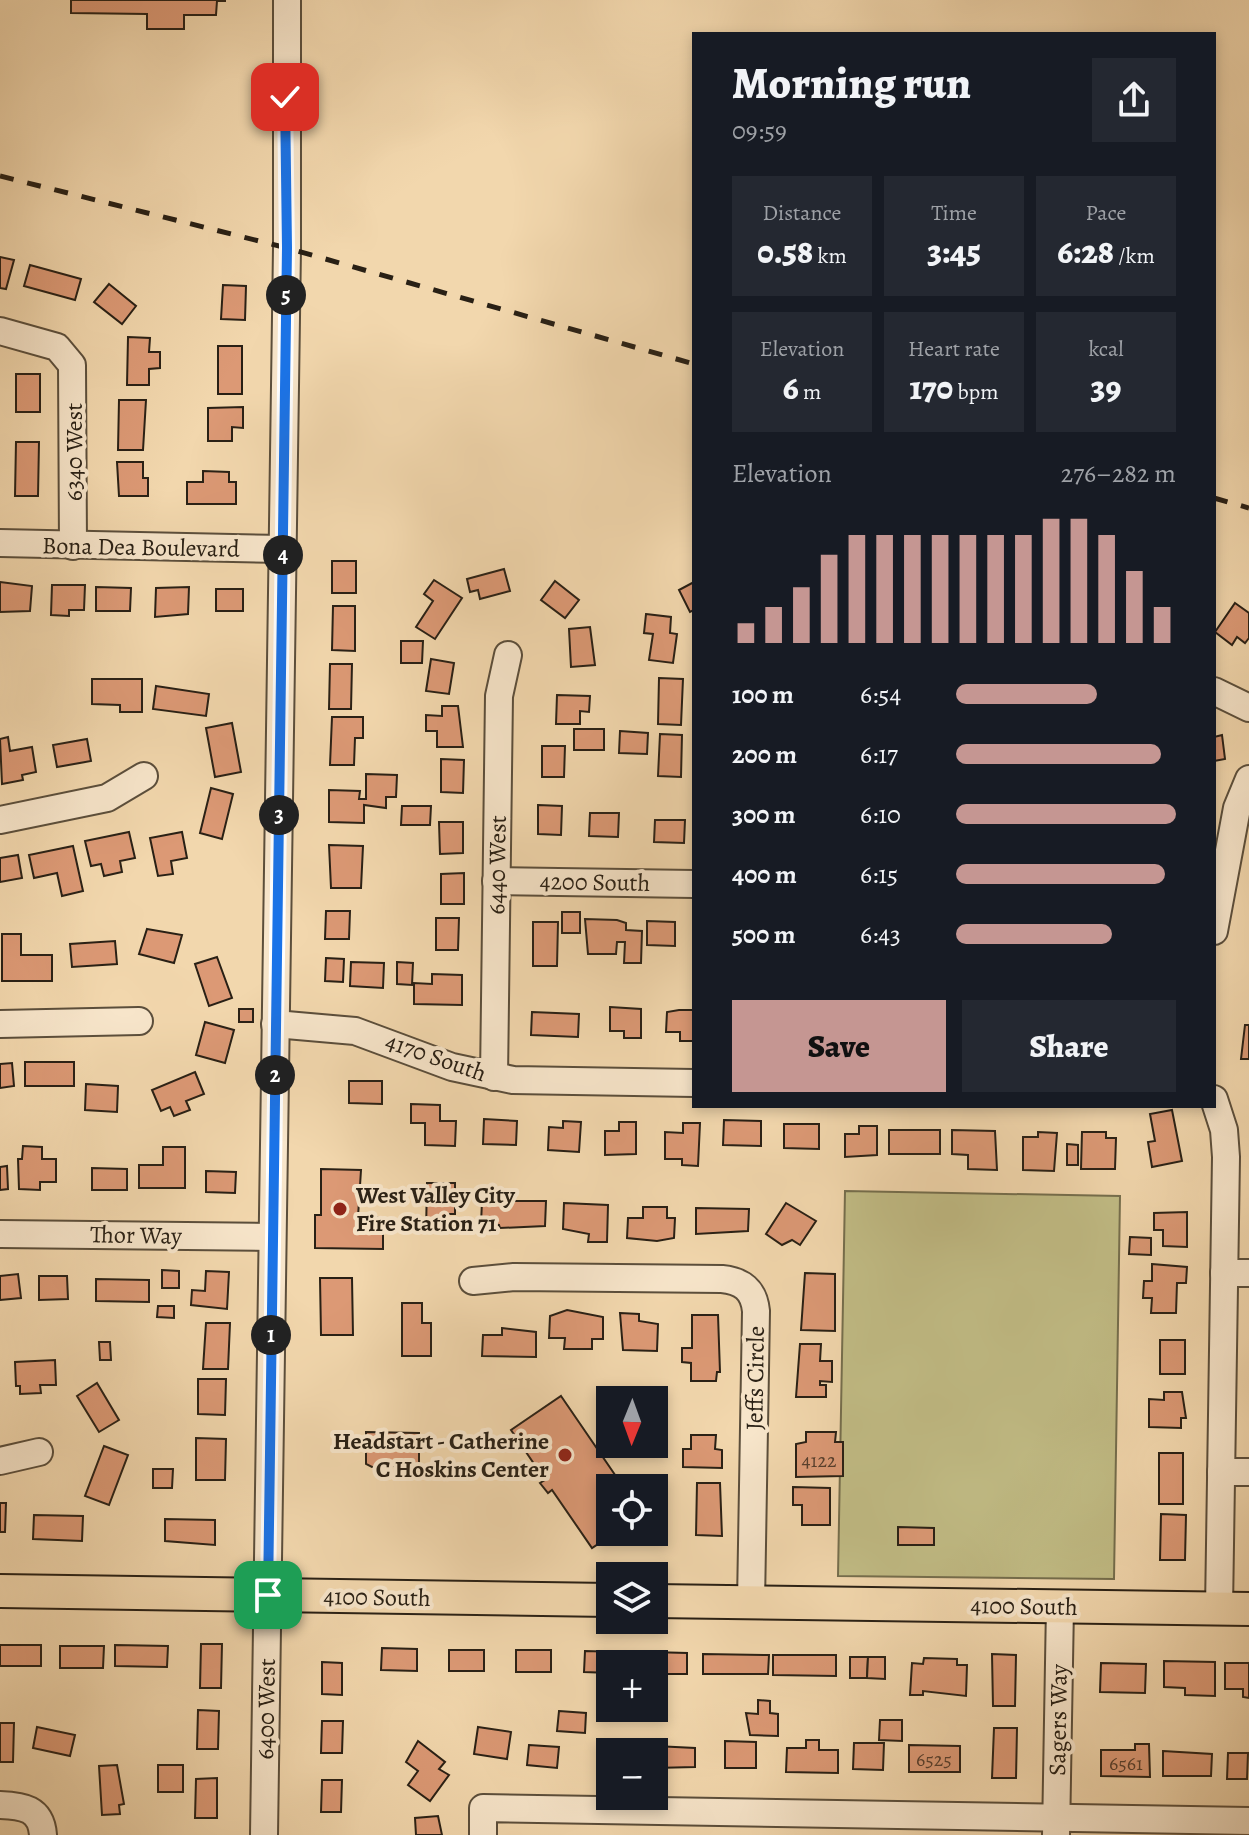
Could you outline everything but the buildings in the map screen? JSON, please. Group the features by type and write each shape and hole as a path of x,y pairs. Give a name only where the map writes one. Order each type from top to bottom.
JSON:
{"main road":[{"name":"4100 South","path":"0,1591 596,1600"},
{"name":"4100 South","path":"668,1601 1234,1609"}],"street":[{"name":"6400 West","path":"264,1835 283,549 287,0"},
{"name":"6340 West","path":"0,331 50,344 69,358 74,381 73,546"},
{"name":"Bona Dea Boulevard","path":"0,543 283,549"},
{"name":"6440 West","path":"494,1077 499,696 508,655"},
{"path":"1216,692 1249,708"},
{"path":"0,820 107,798 144,776"},
{"path":"1216,910 1237,808 1249,779"},
{"name":"4200 South","path":"496,881 692,884"},
{"path":"0,1024 139,1021"},
{"name":"4170 South","path":"275,1024 355,1031 452,1067 494,1077 530,1081 692,1083"},
{"path":"1216,1107 1225,1144 1236,1273 1221,1472 1234,1609"},
{"name":"Thor Way","path":"0,1234 272,1237"},
{"name":"Jeffs Circle","path":"473,1281 514,1277 722,1279 737,1282 749,1290 756,1311 751,1603"},
{"path":"0,1461 39,1452"},
{"path":"1221,1472 1249,1472"},
{"name":"Sagers Way","path":"1056,1826 1060,1606"},
{"path":"0,1805 21,1806 39,1824"},
{"path":"483,1835 483,1808 1056,1826 1249,1821"}],"shaded area":[{"path":"845,1191 1120,1196 1114,1579 838,1576"}],"railway":[{"path":"0,176 287,248 692,363"},
{"path":"1216,499 1249,508"}],"place":[{"name":"West Valley City Fire Station 71","path":"340,1209"},
{"name":"Headstart - Catherine C Hoskins Center","path":"565,1455"}],"route":[{"path":"268,1595 287,248 285,97"}]}
